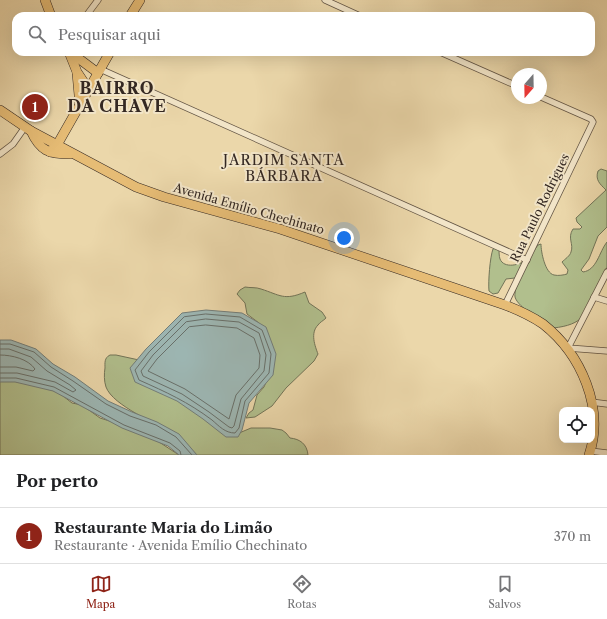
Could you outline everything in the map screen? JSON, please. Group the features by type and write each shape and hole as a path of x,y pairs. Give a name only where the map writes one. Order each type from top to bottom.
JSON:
{"main road":[{"path":"45,0 50,12"},
{"path":"132,12 140,0"},
{"path":"71,56 77,72 89,90"},
{"path":"75,56 99,71"},
{"path":"50,152 57,145 108,56"},
{"path":"77,72 80,106"},
{"name":"Avenida Emílio Chechinato","path":"0,110 28,129 72,154 136,187 164,197 280,229 505,305 525,314 543,325 568,348 579,366 587,384 592,402 594,429 590,453"},
{"path":"28,129 34,139 50,152 72,154"}],"street":[{"path":"89,12 98,0"},
{"path":"325,0 351,12"},
{"path":"449,56 511,83"},
{"path":"99,71 527,260"},
{"name":"Rua Paulo Rodrigues","path":"505,305 593,120 547,100"},
{"path":"0,154 28,129"},
{"path":"607,272 568,348 607,351"},
{"path":"594,297 607,301"},
{"path":"592,402 607,404"},
{"path":"590,453 607,453"}],"green space":[{"path":"601,169 607,171 607,227 598,236 589,259 581,270 583,272 592,268 607,242 607,267 592,304 584,316 571,324 553,328 521,306 517,301 515,297 517,283 515,278 506,279 498,293 493,294 489,291 493,249 497,247 499,249 502,262 512,265 526,260 538,245 541,244 543,257 548,270 554,275 567,274 568,270 562,262 569,256 572,249 571,232 573,229 580,229 582,227 577,222 576,218 606,190 600,184 597,177 598,171"},
{"path":"245,287 259,288 287,297 305,292 309,303 322,312 326,318 319,324 314,332 314,340 318,354 314,361 286,388 272,406 255,417 246,418 253,410 257,395 264,387 269,375 264,329 247,314 245,303 237,294"},
{"path":"110,355 139,360 232,436 251,428 270,428 282,430 290,438 305,445 308,455 197,455 177,437 136,414 117,401 110,394 106,387 104,375 105,361"},
{"path":"0,375 58,392 72,403 82,405 100,418 156,440 179,455 0,455"}],"water":[{"path":"206,310 242,313 266,327 276,354 273,375 249,403 242,430 238,437 226,437 177,401 135,382 130,368 146,349 182,313"},
{"path":"0,340 11,340 36,349 53,364 75,377 108,401 157,422 179,434 197,455 179,455 168,446 122,428 53,391 15,382 0,382"}],"place":[{"name":"Restaurante Maria do Limão","path":"35,107"}],"district":[{"name":"BAIRRO DA CHAVE","path":"117,97"},
{"name":"JARDIM SANTA BÁRBARA","path":"284,168"}]}
